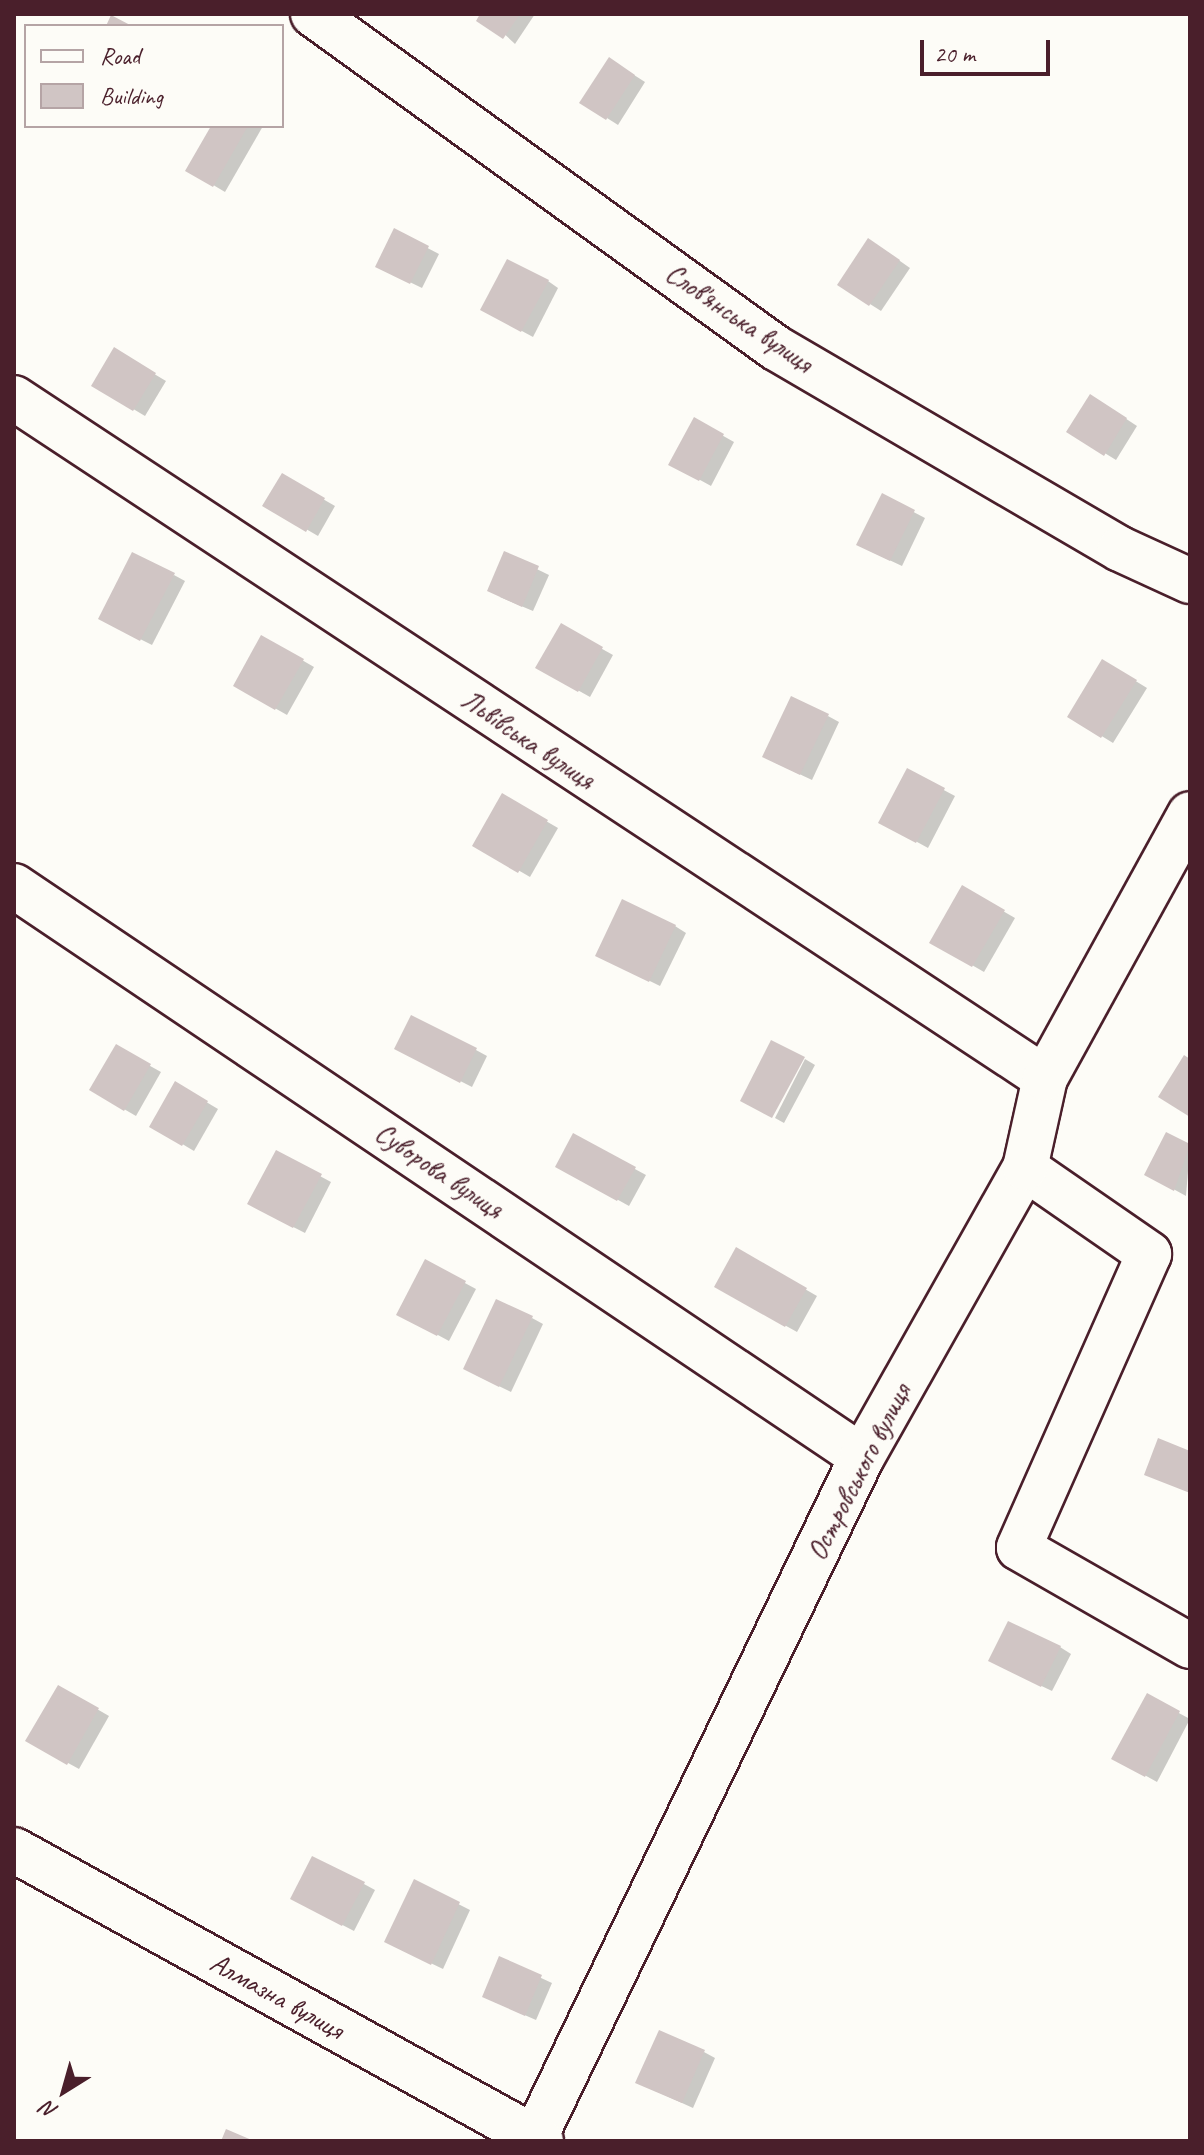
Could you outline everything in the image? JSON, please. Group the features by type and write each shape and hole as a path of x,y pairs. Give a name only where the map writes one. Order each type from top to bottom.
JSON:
{"street":[{"name":"Слов'янська вулиця","path":"313,14 776,348 1120,549 1190,581"},
{"name":"Львівська вулиця","path":"14,398 1045,1078"},
{"name":"Островського вулиця","path":"538,2139 862,1457 1025,1168 1045,1078 1190,814"},
{"name":"Суворова вулиця","path":"14,886 862,1457"},
{"path":"1025,1168 1149,1254 1019,1548 1190,1646"},
{"name":"Алмазна вулиця","path":"14,1850 538,2139"}],"building":[{"path":"480,14 520,14 503,39 476,21"},
{"path":"111,15 128,24 107,24"},
{"path":"609,57 635,75 606,120 579,103"},
{"path":"210,128 247,128 213,187 185,171"},
{"path":"394,228 429,246 410,284 375,267"},
{"path":"868,238 900,260 869,306 837,285"},
{"path":"507,259 549,280 521,332 480,310"},
{"path":"114,347 156,373 133,411 91,386"},
{"path":"1090,394 1127,418 1104,456 1066,432"},
{"path":"694,417 724,434 699,481 668,465"},
{"path":"282,473 325,498 306,532 262,506"},
{"path":"882,493 915,510 890,561 856,545"},
{"path":"504,551 539,566 522,607 487,591"},
{"path":"132,552 175,573 140,641 98,619"},
{"path":"561,623 603,647 578,692 535,668"},
{"path":"261,635 304,659 275,710 233,686"},
{"path":"1102,659 1137,680 1101,738 1067,717"},
{"path":"791,696 829,714 800,775 762,757"},
{"path":"907,768 945,788 916,843 878,823"},
{"path":"502,793 548,820 518,873 472,846"},
{"path":"962,885 1005,910 972,967 929,943"},
{"path":"622,899 676,925 649,982 595,956"},
{"path":"411,1015 477,1048 460,1083 394,1049"},
{"path":"771,1040 805,1057 772,1118 740,1101"},
{"path":"116,1044 151,1064 124,1111 89,1090"},
{"path":"1184,1055 1190,1059 1190,1117 1158,1097"},
{"path":"175,1081 208,1101 182,1146 149,1127"},
{"path":"1166,1132 1190,1144 1174,1191 1144,1175"},
{"path":"573,1133 636,1167 617,1201 555,1167"},
{"path":"276,1150 322,1174 293,1228 247,1204"},
{"path":"736,1247 807,1288 785,1327 714,1287"},
{"path":"425,1259 466,1281 437,1336 396,1315"},
{"path":"496,1299 533,1316 499,1387 463,1369"},
{"path":"1158,1438 1190,1451 1190,1493 1144,1475"},
{"path":"1008,1621 1061,1646 1041,1687 988,1661"},
{"path":"58,1685 99,1708 67,1765 25,1741"},
{"path":"1147,1693 1180,1711 1145,1777 1111,1759"},
{"path":"312,1856 365,1882 342,1926 290,1899"},
{"path":"414,1879 460,1902 431,1965 384,1942"},
{"path":"499,1956 542,1975 525,2016 482,1997"},
{"path":"659,2030 705,2050 682,2103 635,2083"},
{"path":"226,2129 254,2141 221,2141"}]}
